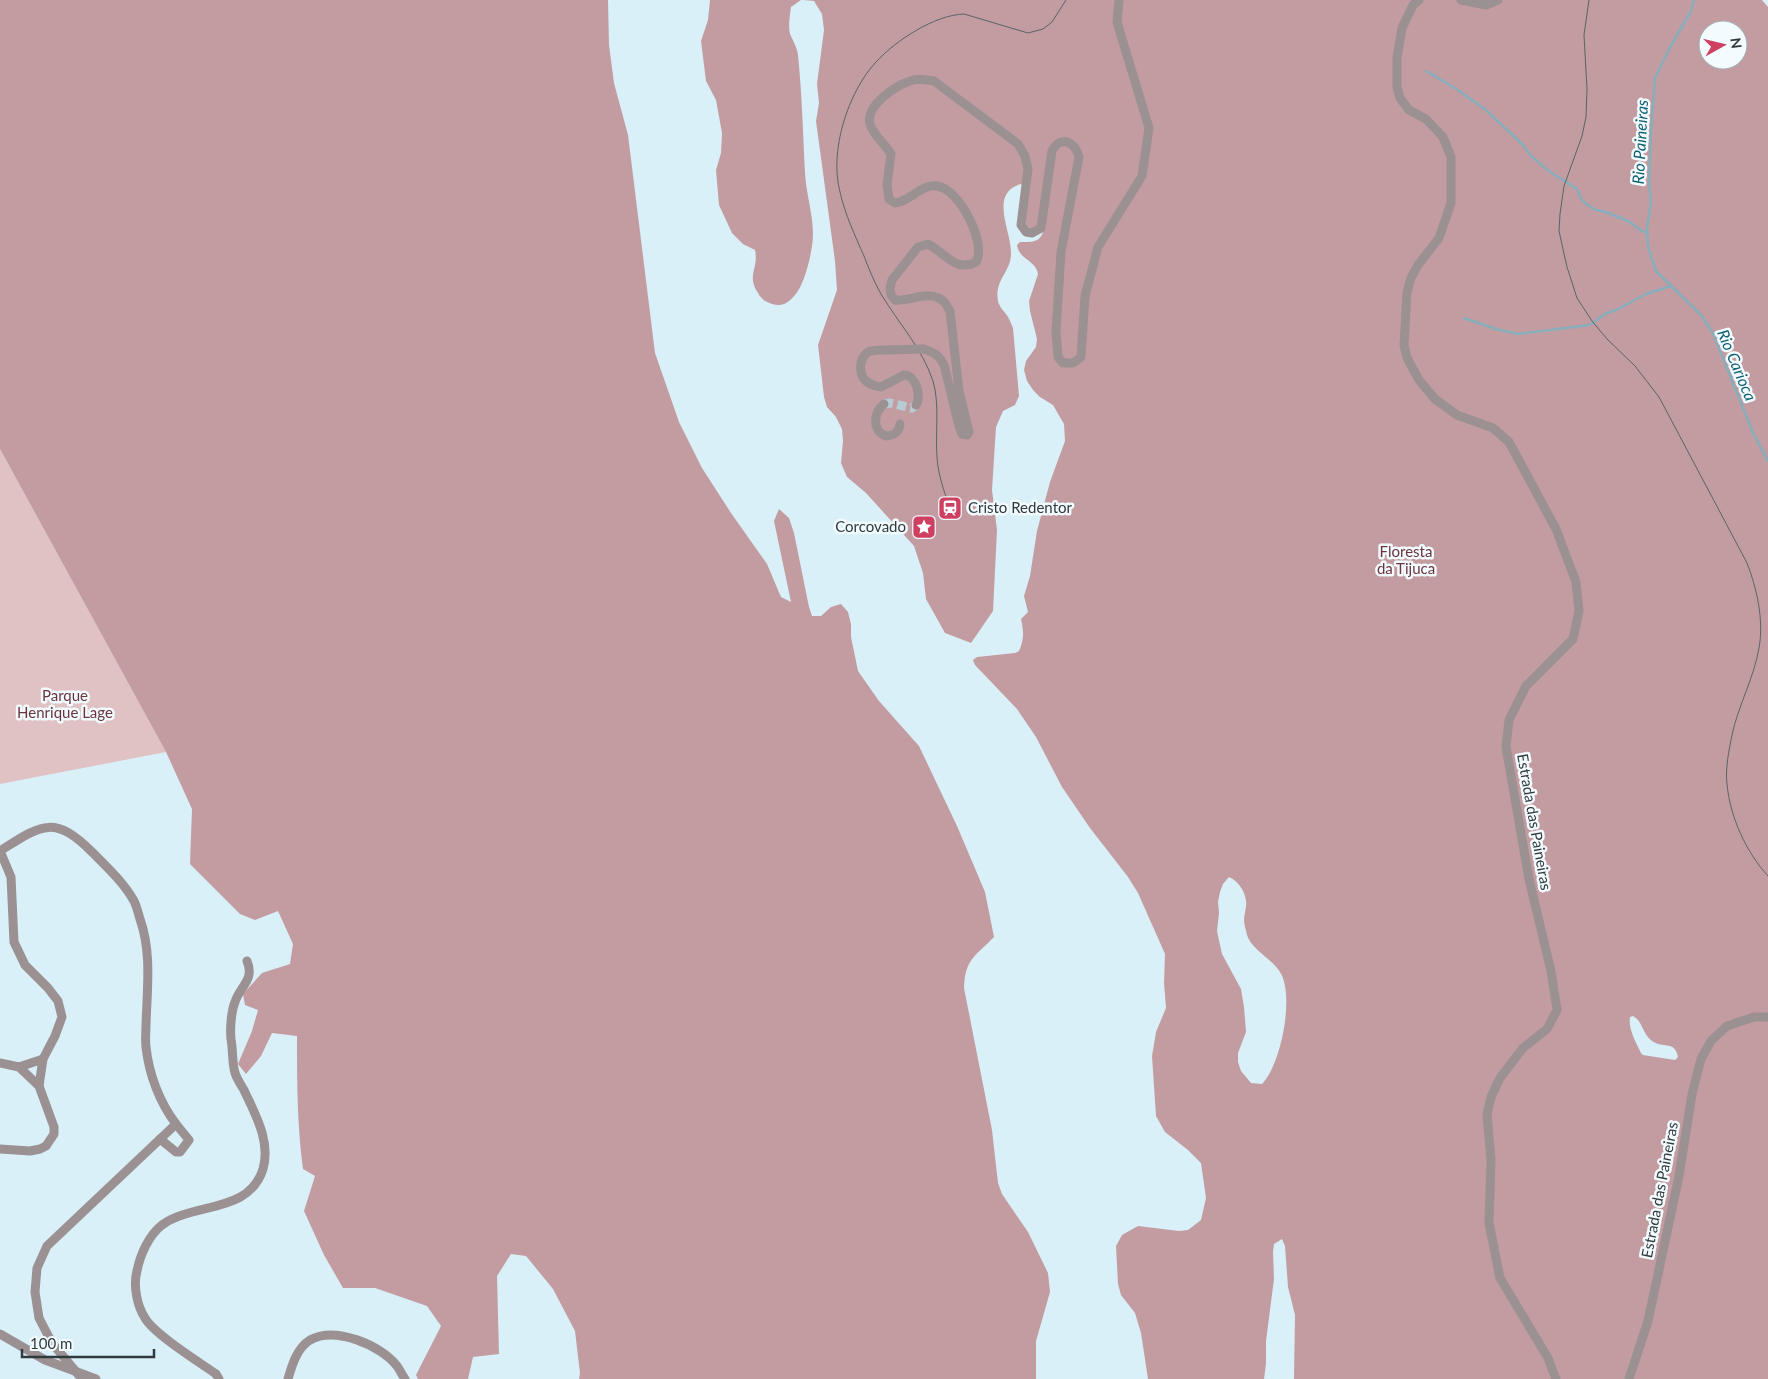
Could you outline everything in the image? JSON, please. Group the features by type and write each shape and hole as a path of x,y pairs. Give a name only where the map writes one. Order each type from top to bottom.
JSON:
{"street":[{"path":"916,405 919,400 916,387 912,377 909,375 904,374 881,387 871,385 864,378 861,367 863,357 868,352 874,350 924,349 934,352 939,356 944,365 959,426 962,434 967,435 969,430 959,391 950,311 943,300 933,296 901,301 895,300 891,295 892,280 918,247 928,244 937,248 952,262 965,266 976,262 979,257 979,242 958,200 948,190 938,186 927,186 902,202 895,202 890,198 887,185 891,154 870,124 870,115 873,107 884,96 910,80 924,79 934,81 1018,144 1025,156 1028,169 1021,225 1026,232 1032,233 1041,228 1052,151 1056,144 1066,142 1073,145 1077,150 1080,157 1061,252 1056,331 1058,356 1064,363 1072,363 1081,357 1084,296 1098,247 1142,176 1149,128 1117,22 1119,0"},
{"name":"Estrada das Paineiras","path":"1419,0 1413,6 1402,28 1397,58 1397,87 1400,98 1409,110 1426,120 1444,137 1452,157 1451,203 1439,238 1418,265 1411,278 1407,292 1404,345 1407,358 1419,380 1435,399 1457,415 1494,428 1509,442 1556,529 1576,582 1579,611 1573,640 1526,686 1509,720 1506,747 1529,879 1551,971 1557,1010 1547,1029 1523,1048 1500,1078 1491,1097 1487,1114 1491,1160 1489,1223 1500,1278 1548,1358 1556,1379"},
{"path":"1461,0 1486,5 1498,0"},
{"path":"884,404 877,414 876,424 879,432 886,436 894,434 899,430 900,424"},
{"path":"39,1086 43,1059 56,1036 62,1017 58,1001 25,965 14,942 12,876 0,851 31,832 46,827 60,828 77,838 109,869 134,902 148,951 146,1048 155,1085 167,1112 189,1140 180,1152 176,1152 160,1139"},
{"path":"219,1379 216,1374 160,1334 145,1319 138,1298 135,1277 139,1259 151,1238 161,1226 178,1217 234,1201 255,1187 263,1168 266,1146 257,1118 235,1073 231,1033 235,1002 248,979 250,969 247,961"},
{"name":"Estrada das Paineiras","path":"1629,1379 1648,1321 1679,1176 1692,1094 1701,1060 1711,1041 1727,1026 1754,1017 1768,1017"},
{"path":"0,1063 19,1067 43,1059"},
{"path":"0,1149 30,1151 40,1149 51,1141 54,1134 54,1127 39,1086 19,1067"},
{"path":"80,1376 52,1343 39,1318 35,1292 38,1268 47,1246 176,1124"},
{"path":"0,1334 45,1360 80,1376 96,1379"},
{"path":"288,1379 294,1358 309,1340 327,1334 347,1336 377,1349 396,1365 405,1379"}],"green space":[{"path":"0,0 608,0 609,45 614,83 628,135 655,353 679,422 702,468 767,564 781,597 791,602 774,521 779,509 789,518 812,616 821,616 831,607 841,604 848,612 858,671 879,701 919,746 957,826 985,892 994,937 969,964 964,988 992,1130 998,1183 1002,1194 1028,1232 1048,1273 1050,1292 1036,1341 1036,1379 579,1379 575,1331 553,1289 526,1256 511,1254 497,1276 499,1354 473,1357 468,1379 418,1379 416,1375 441,1326 427,1306 375,1288 343,1288 324,1255 304,1211 315,1176 303,1169 298,1119 297,1036 272,1033 261,1056 246,1074 238,1064 252,1031 258,1010 245,1005 243,994 262,973 290,964 293,944 278,911 255,920 240,914 190,864 192,809 166,752 0,449"},
{"path":"710,0 801,0 791,7 789,28 798,55 805,173 812,219 813,241 808,266 799,290 788,302 782,305 772,304 759,295 753,281 755,250 743,244 732,233 719,205 716,170 721,153 722,133 716,100 706,81 701,41 708,20"},
{"name":"Floresta da Tijuca","path":"803,0 1762,0 1768,7 1768,1379 1294,1379 1295,1315 1288,1287 1285,1246 1282,1239 1274,1244 1274,1279 1266,1341 1264,1379 1148,1379 1141,1333 1135,1313 1121,1295 1118,1284 1116,1246 1122,1235 1138,1226 1179,1231 1188,1230 1201,1220 1206,1198 1201,1163 1165,1132 1156,1116 1152,1056 1156,1032 1166,1008 1164,983 1165,954 1138,893 1128,877 1090,828 1062,787 1036,737 1017,709 975,665 973,660 977,657 1019,651 1023,636 1021,619 1028,612 1024,596 1030,576 1037,531 1050,482 1065,441 1064,424 1053,405 1033,390 1027,381 1024,370 1026,361 1036,347 1037,339 1029,301 1038,274 1037,269 1018,250 1017,245 1020,242 1036,241 1041,237 1044,228 1037,225 1032,230 1026,226 1029,190 1021,184 1011,189 1006,196 1004,214 1011,254 997,294 999,303 1013,328 1019,396 1015,405 1003,411 996,427 992,490 997,530 993,611 971,643 945,633 926,599 923,573 914,546 866,493 847,477 841,463 842,429 836,417 827,407 824,397 818,345 837,290 835,261 816,121 819,103 817,84 824,30 822,14 814,1","holes":["1229,877 1235,881 1244,894 1246,901 1244,922 1249,940 1276,967 1284,983 1286,997 1284,1030 1275,1062 1262,1084 1251,1083 1241,1071 1238,1062 1238,1053 1246,1032 1244,1007 1241,989 1222,954 1217,931 1220,892 1223,884","1633,1016 1641,1024 1646,1035 1652,1041 1674,1048 1678,1057 1675,1060 1643,1055 1631,1031 1630,1017"]},
{"name":"Parque Henrique Lage","path":"0,449 166,752 0,784"}],"waterway":[{"name":"Rio Paineiras","path":"1694,0 1691,11 1655,78 1649,184 1651,202 1647,228 1648,247 1656,271 1701,315 1713,333 1753,433 1768,461"},
{"path":"1426,71 1455,88 1486,110 1523,145 1531,156 1549,171 1577,189 1582,200 1589,206 1628,221 1647,233"},
{"path":"1464,318 1518,334 1590,325 1605,314 1646,294 1671,286"}],"tunnel":[{"path":"884,404 890,403 912,408 916,405"}],"tram line":[{"path":"950,508 938,464 936,400 933,381 923,358 878,289 850,225 842,200 837,176 837,159 843,123 857,89 876,62 894,45 917,30 941,19 964,14 1028,33 1043,29 1052,22 1066,0"},
{"path":"1589,0 1584,35 1587,89 1586,117 1582,136 1564,186 1559,231 1567,267 1577,298 1592,321 1607,339 1635,366 1659,397 1751,573 1759,605 1761,627 1759,648 1754,670 1732,735 1727,778 1732,809 1740,833 1760,867 1768,876"}],"place":[{"name":"Cristo Redentor","path":"950,508"},
{"name":"Corcovado","path":"924,527"}],"water label":[{"name":"Rio Carioca","path":"1737,365"}]}
